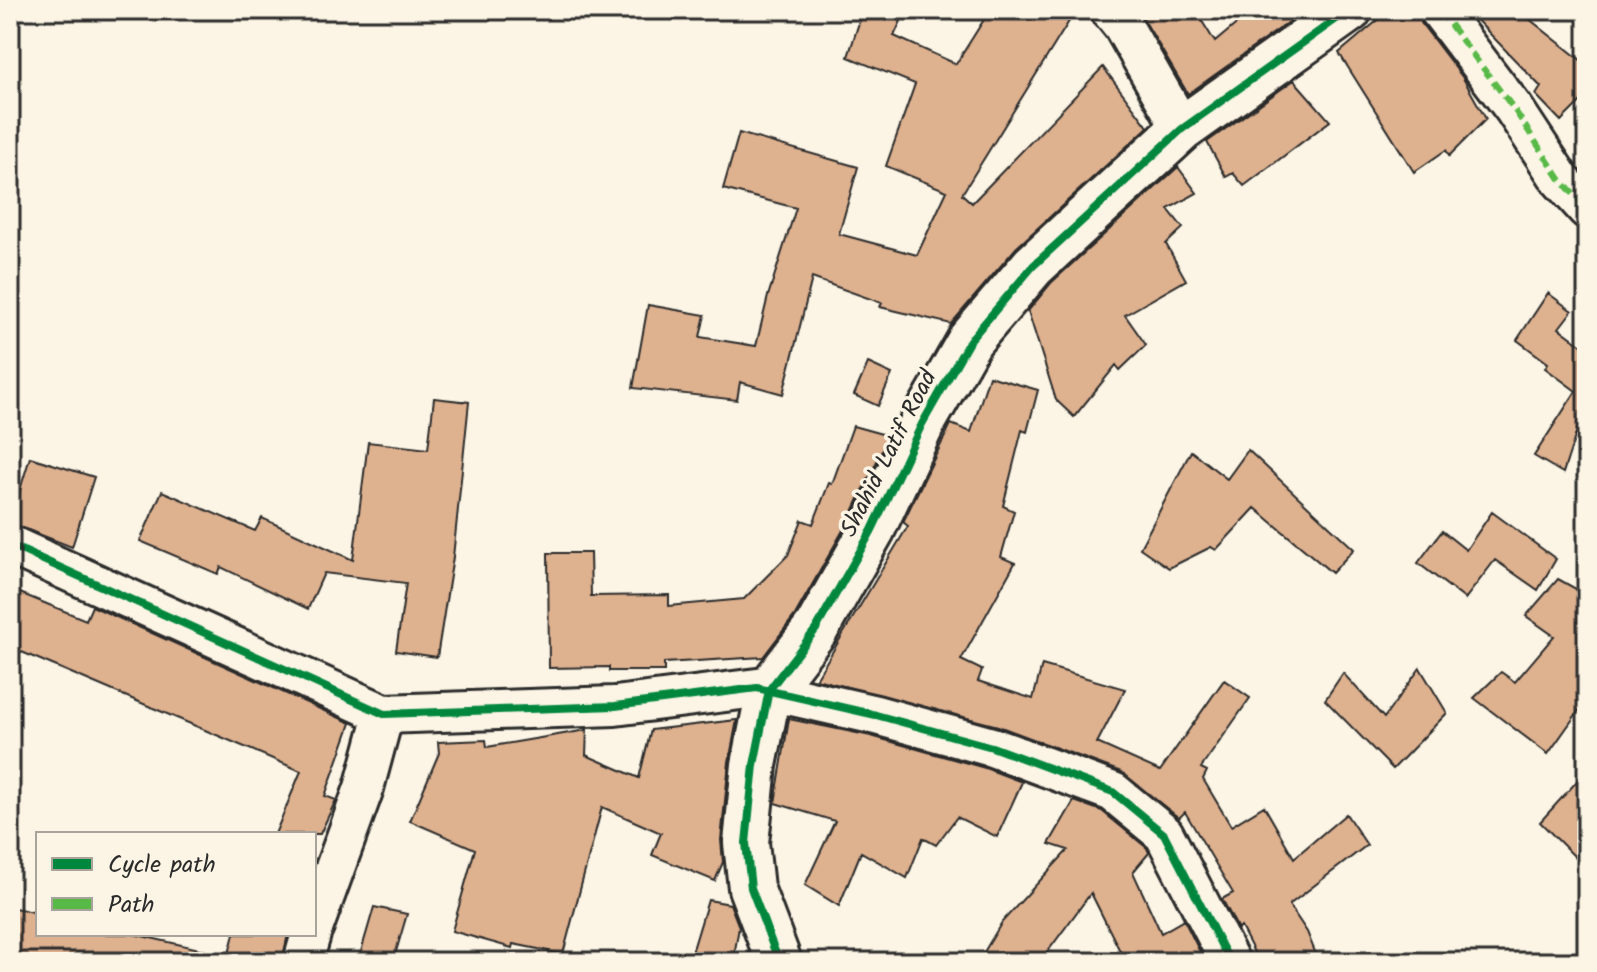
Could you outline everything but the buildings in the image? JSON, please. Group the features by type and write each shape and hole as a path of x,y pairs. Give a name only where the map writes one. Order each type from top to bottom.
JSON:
{"street":[{"path":"1110,10 1123,26 1182,129"},
{"name":"Shahid Latif Road","path":"779,962 751,888 746,843 754,765 769,690 816,629 872,530 922,424 970,340 1033,266 1182,129 1349,10"},
{"path":"1439,10 1514,109 1560,179 1587,209"},
{"path":"10,545 384,714 615,706 757,688 992,747 1113,792 1164,834 1230,962"},
{"path":"316,920 364,788 384,714"},
{"path":"303,962 310,936"}],"marked path":[{"path":"1439,10 1514,109 1560,179 1587,209"}],"cycle path":[{"path":"779,962 751,888 746,843 754,765 769,690 816,629 872,530 922,424 970,340 1033,266 1182,129 1349,10"},
{"path":"10,545 384,714 615,706 757,688 876,715 992,747 1113,792 1164,834 1230,962"}]}
